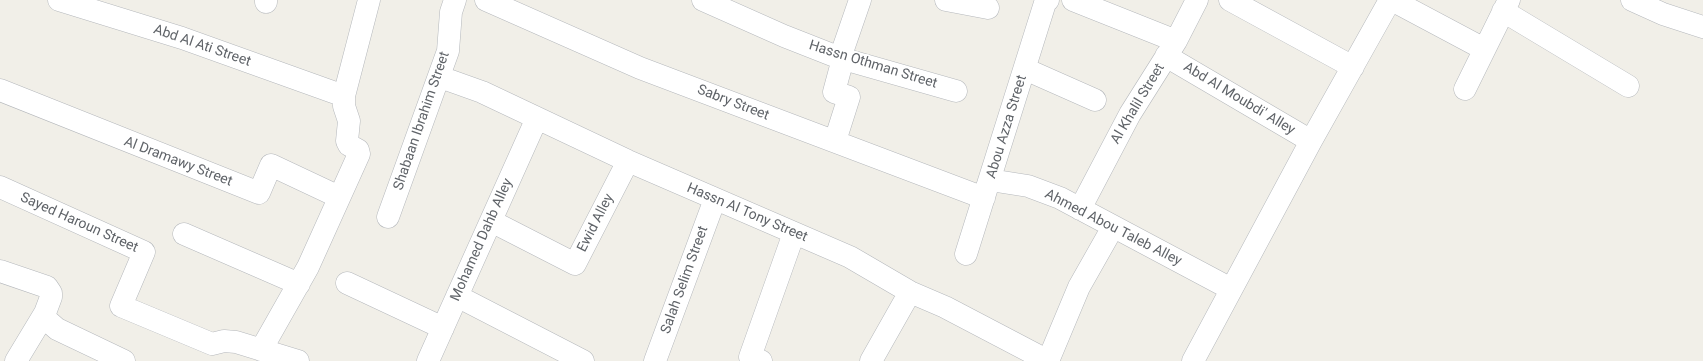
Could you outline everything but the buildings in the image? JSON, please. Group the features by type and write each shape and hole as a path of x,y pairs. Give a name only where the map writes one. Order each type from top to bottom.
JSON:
{"street":[{"name":"Abd Al Ati Street","path":"59,0 182,38 344,96"},
{"path":"262,350 308,267 359,154 358,150 349,145 347,141 349,121 344,106 344,96 369,0"},
{"name":"Shabaan Ibrahim Street","path":"388,217 440,77 448,51 451,12 455,0"},
{"name":"Sabry Street","path":"486,0 640,68 835,141 987,189"},
{"name":"Hassn Othman Street","path":"703,0 784,36 840,58 956,91"},
{"path":"835,141 849,97 834,92 841,66 840,58 860,0"},
{"path":"946,0 988,8"},
{"name":"Abou Azza Street","path":"966,254 1045,3 1048,0"},
{"name":"Abd Al Moubdi' Alley","path":"1073,0 1171,48 1311,141"},
{"name":"Al Khalil Street","path":"1080,209 1130,114 1171,48 1197,0"},
{"path":"1230,0 1353,66"},
{"path":"1193,361 1311,141 1391,0 1484,49"},
{"path":"1632,0 1663,14 1703,27"},
{"path":"1465,88 1506,6 1628,86"},
{"path":"1025,69 1095,100"},
{"name":"Hassn Al Tony Street","path":"440,77 482,92 628,161 850,257 910,292 945,307 1048,361"},
{"name":"Al Dramawy Street","path":"0,90 259,193 271,165 339,197"},
{"name":"Mohamed Dahb Alley","path":"428,361 537,118"},
{"name":"Ewid Alley","path":"491,221 575,264 628,161"},
{"name":"Ahmed Abou Taleb Alley","path":"987,189 1028,186 1060,198 1231,289"},
{"name":"Sayed Haroun Street","path":"0,187 144,252 121,306 212,344 221,351 236,342 298,361"},
{"name":"Salah Selim Street","path":"655,361 715,199"},
{"path":"1048,361 1079,287 1113,227"},
{"path":"761,361 750,357 794,233"},
{"path":"184,234 298,284"},
{"path":"0,271 47,287 51,292 51,297 45,313 16,361"},
{"path":"347,283 443,328"},
{"path":"871,361 910,292"},
{"path":"457,296 583,361"},
{"path":"45,313 45,317 57,329 124,361"}]}
